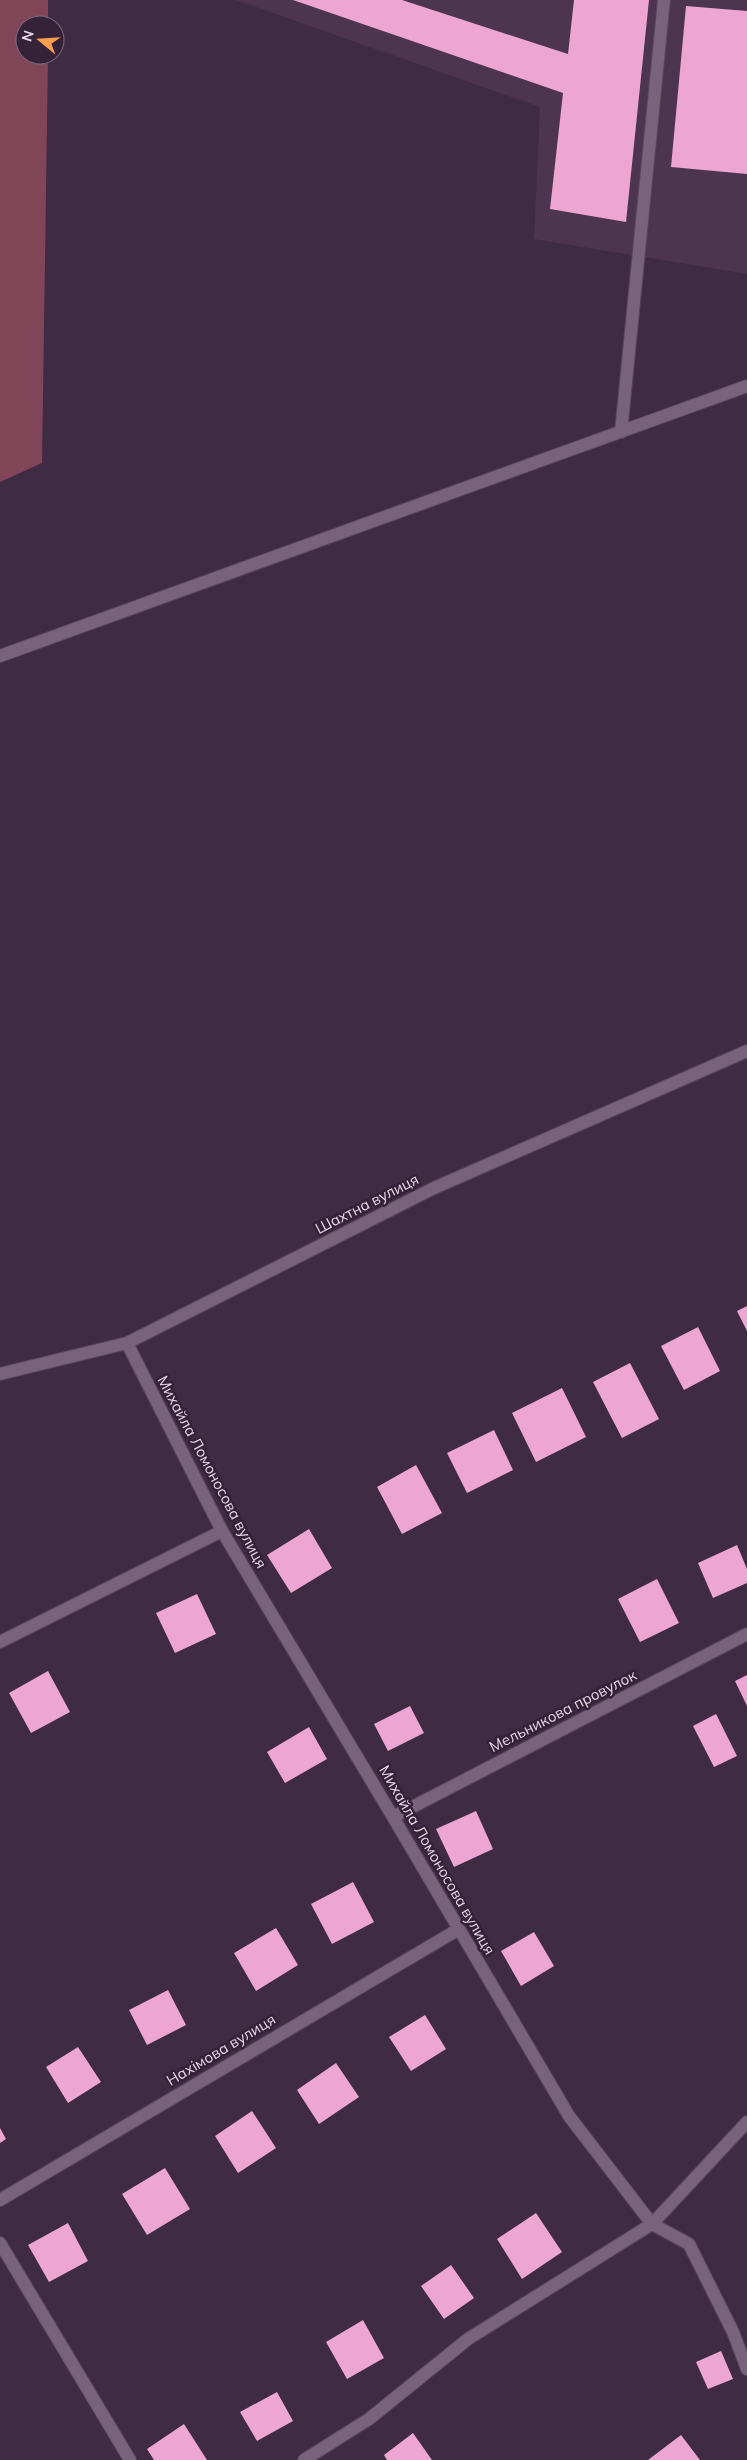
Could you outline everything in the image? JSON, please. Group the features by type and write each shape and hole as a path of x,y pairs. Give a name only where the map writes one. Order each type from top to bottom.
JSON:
{"street":[{"path":"621,432 664,0"},
{"path":"0,656 747,386"},
{"name":"Шахтна вулиця","path":"0,1374 127,1343 434,1188 747,1051"},
{"name":"Михайла Ломоносова вулиця","path":"127,1343 222,1531 393,1817 568,2116 652,2224 689,2244 733,2332 747,2369"},
{"path":"0,1642 222,1531"},
{"name":"Мельникова провулок","path":"393,1817 747,1634"},
{"name":"Нахімова вулиця","path":"0,2200 459,1929"},
{"path":"304,2460 369,2419 468,2339 652,2224 747,2122"},
{"path":"0,2243 130,2460"}],"shaded area":[{"path":"0,0 48,0 48,15 15,15 15,65 48,65 42,463 0,482"},
{"path":"236,0 747,0 747,274 534,239 540,107"}],"building":[{"path":"293,0 402,0 568,54 574,0 649,0 626,222 550,209 563,93"},
{"path":"686,6 747,11 747,174 671,167"},
{"path":"747,1306 747,1331 737,1311"},
{"path":"698,1327 720,1371 684,1390 661,1346"},
{"path":"630,1363 659,1419 622,1438 593,1382"},
{"path":"562,1388 586,1437 536,1462 512,1413"},
{"path":"494,1430 513,1470 467,1493 447,1453"},
{"path":"416,1465 442,1513 402,1534 377,1487"},
{"path":"309,1529 332,1568 291,1593 267,1555"},
{"path":"737,1545 747,1569 747,1583 713,1598 698,1563"},
{"path":"657,1579 679,1623 640,1642 618,1599"},
{"path":"197,1594 216,1634 175,1653 156,1613"},
{"path":"48,1671 70,1712 31,1733 9,1693"},
{"path":"747,1675 747,1706 735,1681"},
{"path":"410,1706 424,1733 388,1751 374,1724"},
{"path":"716,1714 737,1756 714,1767 693,1726"},
{"path":"309,1727 327,1759 285,1783 267,1752"},
{"path":"476,1811 493,1849 454,1867 436,1829"},
{"path":"353,1882 374,1922 332,1944 311,1904"},
{"path":"276,1928 298,1965 256,1991 234,1953"},
{"path":"534,1932 554,1966 521,1986 501,1951"},
{"path":"168,1990 186,2025 147,2045 129,2010"},
{"path":"425,2015 446,2049 411,2071 389,2037"},
{"path":"78,2047 101,2082 68,2103 46,2067"},
{"path":"336,2063 359,2097 319,2124 297,2090"},
{"path":"252,2111 276,2148 238,2173 215,2136"},
{"path":"0,2128 6,2139 0,2143"},
{"path":"165,2168 190,2209 147,2235 122,2194"},
{"path":"536,2213 562,2252 522,2279 497,2239"},
{"path":"68,2223 88,2261 49,2282 28,2245"},
{"path":"451,2265 474,2298 444,2319 421,2286"},
{"path":"363,2320 384,2358 347,2379 326,2342"},
{"path":"721,2351 733,2379 708,2389 696,2362"},
{"path":"277,2392 293,2421 257,2441 240,2412"},
{"path":"184,2424 207,2460 154,2460 147,2449"},
{"path":"413,2433 432,2460 387,2460 384,2455"},
{"path":"681,2435 700,2460 648,2460"}]}
